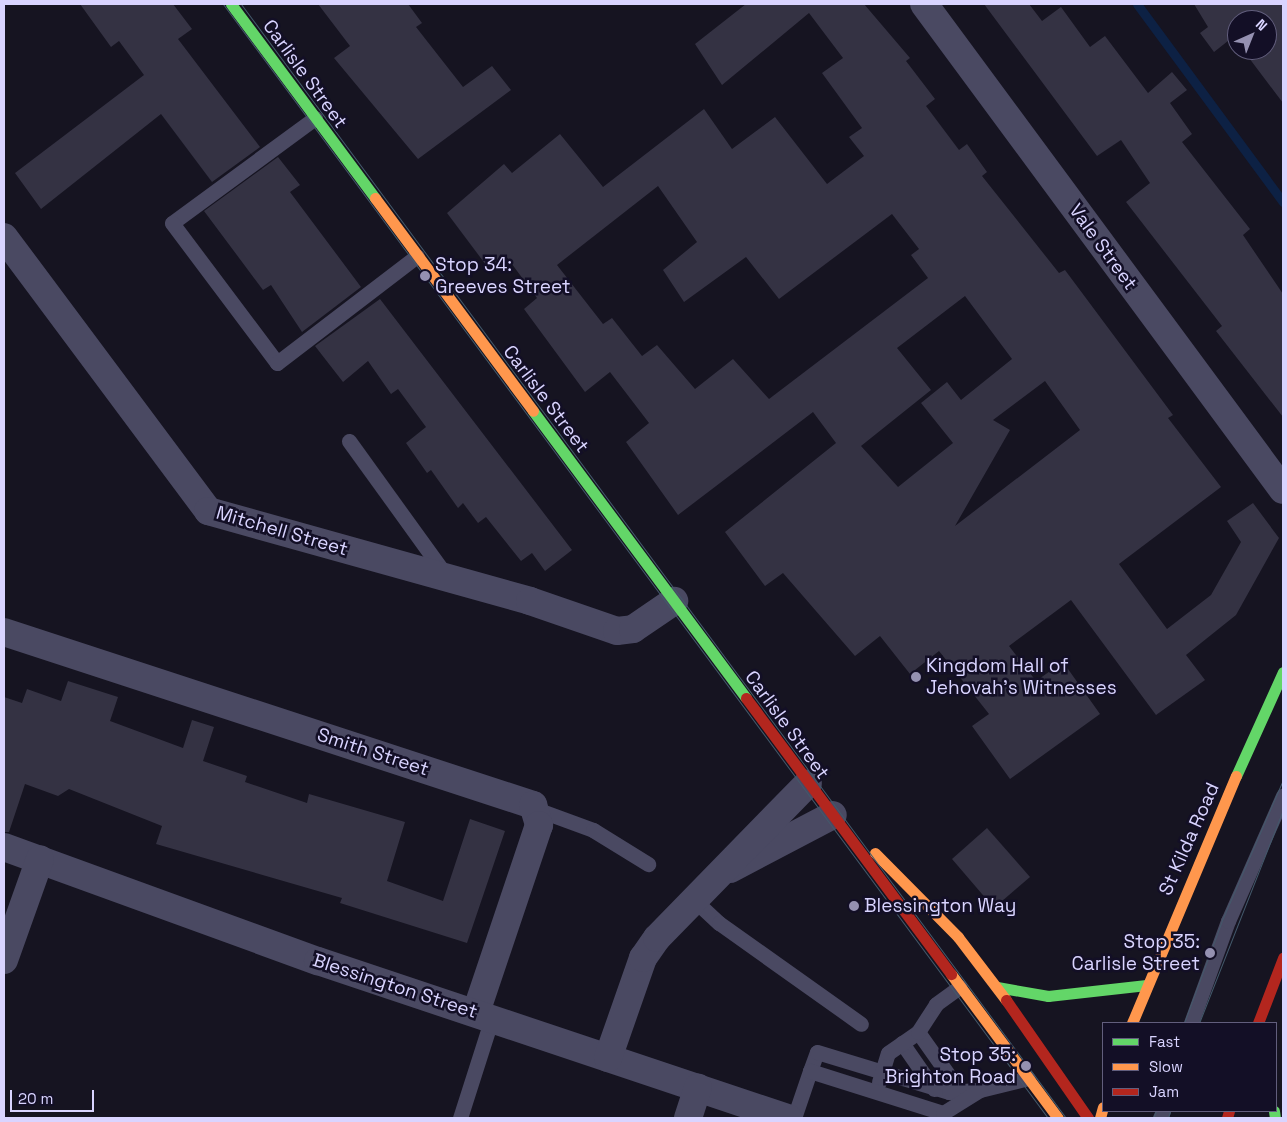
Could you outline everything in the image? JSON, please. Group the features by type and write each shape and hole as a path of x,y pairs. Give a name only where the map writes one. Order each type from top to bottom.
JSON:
{"main road":[{"name":"Carlisle Street","path":"231,4 1058,1118"},
{"name":"St Kilda Road","path":"1132,1022 1146,985 1283,672"},
{"name":"Carlisle Street","path":"832,815 924,898 997,987 1088,1118"},
{"path":"1258,1022 1283,958"},
{"path":"997,987 1048,996 1146,985"}],"street":[{"name":"Vale Street","path":"924,4 1283,490"},
{"name":"Mitchell Street","path":"4,238 208,511 448,578 626,632 674,601"},
{"name":"Smith Street","path":"4,632 523,801 536,809"},
{"path":"608,1058 644,958 692,898 721,874 808,783"},
{"path":"484,1015 539,825 536,809"},
{"path":"721,874 832,815"},
{"name":"Blessington Street","path":"4,847 318,961 788,1118"},
{"path":"4,960 40,859"},
{"path":"688,1118 698,1088"}],"lane":[{"path":"315,118 172,223 277,363 418,256"},
{"path":"350,442 448,578"},
{"path":"1191,1022 1283,796"},
{"path":"536,809 593,830 648,864"},
{"path":"692,898 718,923 861,1024"},
{"path":"875,1093 888,1052 918,1032 936,1004 959,987"},
{"path":"460,1118 484,1015"},
{"path":"918,1032 959,1090"},
{"path":"902,1044 934,1089"},
{"path":"794,1118 817,1052 934,1089 980,1090 1028,1078"},
{"path":"810,1071 875,1093 943,1112 980,1090"}],"building":[{"path":"80,4 173,4 192,29 178,39 260,147 212,182 161,114 41,209 15,173 144,75 119,41 111,47"},
{"path":"318,4 408,4 422,23 416,27 463,87 492,66 511,90 418,159 334,58 350,46"},
{"path":"746,4 864,4 910,58 906,61 935,99 926,106 959,150 967,144 987,172 982,176 1059,273 1065,270 1173,415 1168,418 1221,487 1119,564 1167,629 1211,595 1241,542 1227,521 1253,503 1279,538 1236,615 1186,655 1205,680 1156,715 1071,600 1009,646 1036,681 1063,662 1100,714 1010,779 972,726 989,714 939,651 910,674 880,636 855,656 783,573 765,586 725,532 836,443 813,412 678,515 626,442 649,423 610,372 585,392 524,309 537,298 506,256 489,269 447,213 504,164 512,173 560,134 603,187 704,109 732,149 775,117 827,184 864,156 849,137 862,128 822,73 843,58 809,13 722,85 695,44","holes":["658,186 697,242 663,270 684,302 746,257 779,299 892,214 919,249 911,255 928,278 769,399 733,359 695,389 657,345 642,356 612,318 603,324 557,265","965,296 1012,359 961,400 947,382 921,403 953,443 898,487 861,446 931,390 897,348","1045,381 1080,430 955,526 1010,430 993,420"]},
{"path":"984,4 1029,4 1042,21 1061,7 1090,47 1105,36 1148,93 1172,72 1187,90 1170,103 1192,134 1182,142 1250,229 1243,235 1283,294 1283,417 1216,331 1222,326 1126,202 1150,183 1121,140 1097,156"},
{"path":"1194,4 1283,4 1283,103 1251,60 1277,60 1277,10 1227,10 1227,42 1214,52 1200,33 1208,27"},
{"path":"278,157 300,185 290,192 361,287 302,332 271,285 263,290 204,211"},
{"path":"380,299 572,550 545,571 532,553 521,561 486,517 478,523 463,503 458,508 431,470 427,473 406,443 426,427 398,389 391,394 368,361 343,382 315,346"},
{"path":"68,681 118,697 110,721 183,748 192,720 214,727 203,761 247,776 245,782 307,803 309,794 405,822 387,881 443,901 470,819 505,831 467,943 340,903 342,898 156,844 162,826 69,789 58,796 25,784 9,832 4,832 4,697 22,703 27,689 61,701"},
{"path":"987,828 1030,877 994,908 952,859"}],"waterway":[{"path":"1137,4 1283,202"}],"tram line":[{"path":"223,4 1048,1118"},
{"path":"241,4 1066,1118"},
{"path":"1184,1022 1222,920 1283,780"},
{"path":"1199,1022 1283,810"},
{"path":"1153,1118 1156,1112"},
{"path":"1168,1118 1170,1112"}],"traffic: fast":[{"path":"231,4 375,198"},
{"path":"533,411 746,698"},
{"path":"1236,776 1283,672"},
{"path":"997,987 1048,996 1146,985"},
{"path":"1274,1112 1275,1118"}],"traffic: slow":[{"path":"375,198 533,411"},
{"path":"1132,1022 1236,776"},
{"path":"875,853 958,937 1006,1000"},
{"path":"951,974 1058,1118"},
{"path":"1100,1118 1102,1111"}],"traffic: jam":[{"path":"746,698 951,974"},
{"path":"1258,1022 1283,958"},
{"path":"1006,1000 1088,1118"},
{"path":"1227,1118 1229,1112"}],"place":[{"name":"Stop 34: Greeves Street","path":"425,276"},
{"name":"Kingdom Hall of Jehovah's Witnesses","path":"916,677"},
{"name":"Blessington Way","path":"854,906"},
{"name":"Stop 35: Carlisle Street","path":"1210,953"},
{"name":"Stop 35: Brighton Road","path":"1026,1066"}]}
